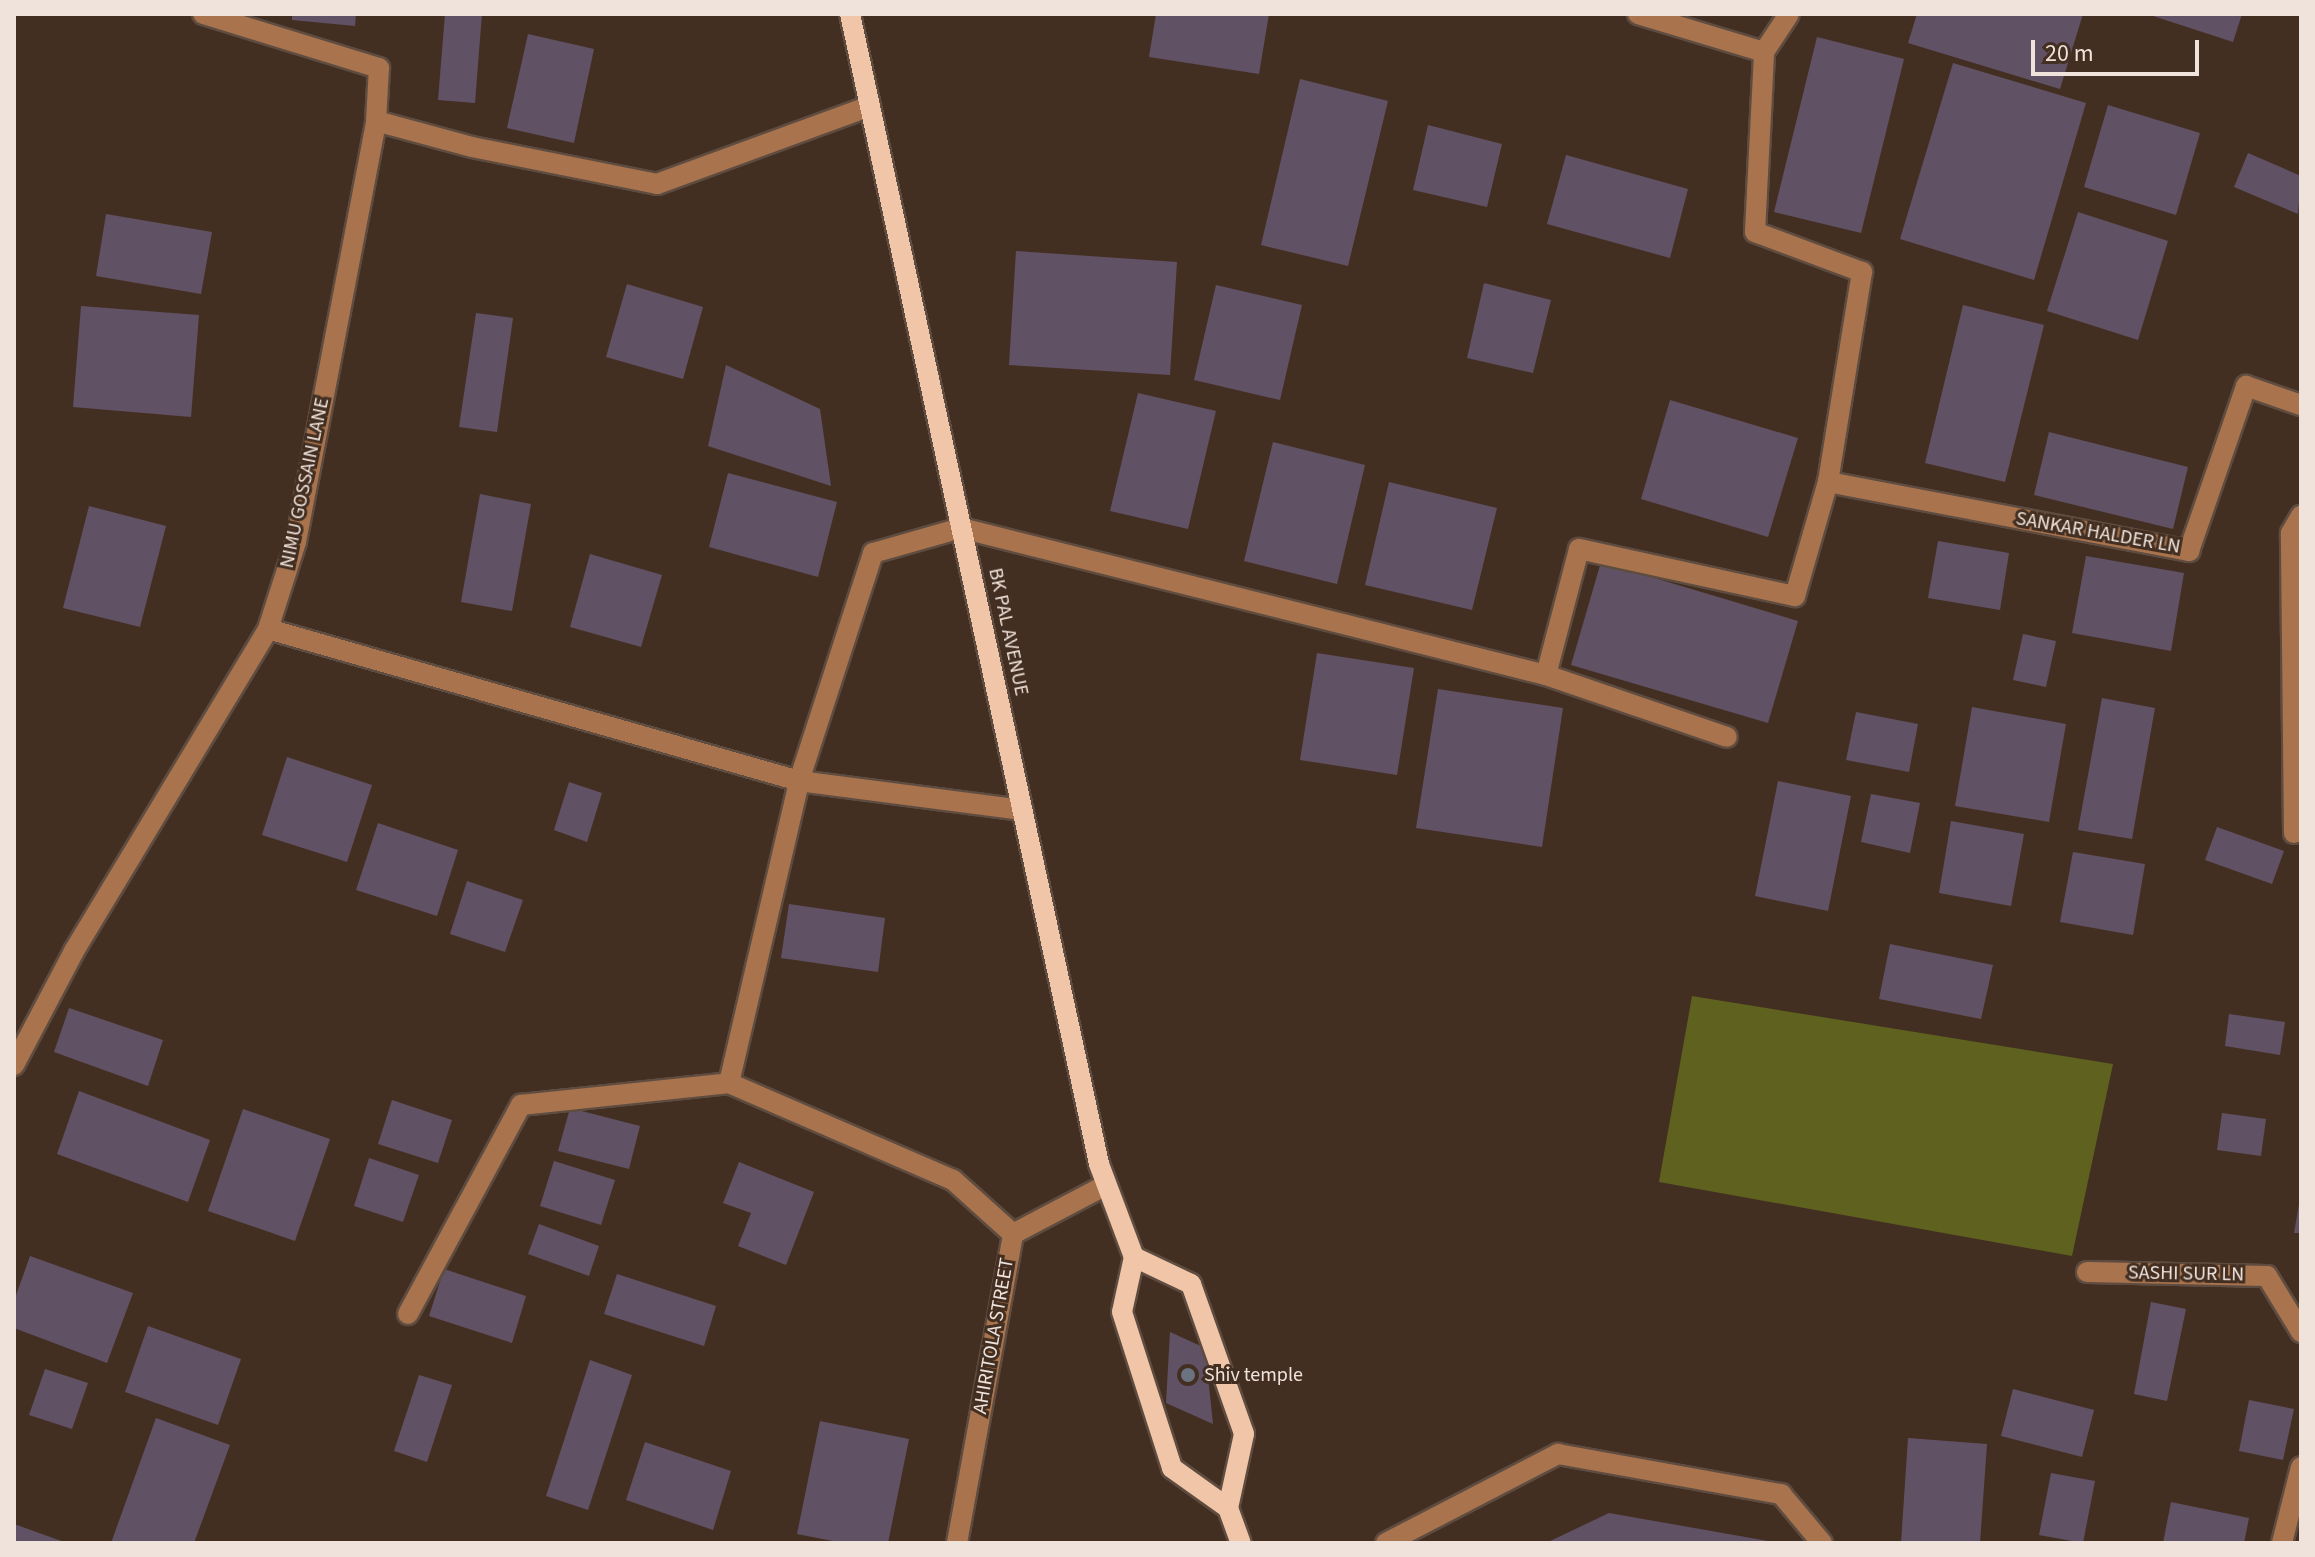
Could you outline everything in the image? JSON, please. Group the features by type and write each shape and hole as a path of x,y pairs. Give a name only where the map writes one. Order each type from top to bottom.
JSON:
{"main road":[{"name":"BK PAL AVENUE","path":"850,14 1106,1185 1134,1257"},
{"path":"1228,1508 1172,1468 1122,1312 1134,1257 1191,1284 1244,1434 1228,1508 1241,1543"}],"street":[{"name":"NIMU GOSSAIN LANE","path":"14,1065 74,951 268,629 296,542 376,121 379,68 203,14"},
{"path":"1638,14 1764,52"},
{"path":"1546,675 1579,549 1795,596 1828,482 1862,272 1755,232 1764,52 1789,14"},
{"path":"376,121 472,147 657,184 870,106"},
{"name":"SANKAR HALDER LN","path":"1828,482 2189,551 2246,386 2301,405"},
{"path":"2294,833 2297,749 2291,533 2301,516"},
{"path":"729,1083 799,781 873,553 961,528 1546,675 1727,737"},
{"path":"268,629 799,781 1022,810"},
{"path":"408,1314 521,1105 729,1083 953,1180 1013,1234"},
{"name":"AHIRITOLA STREET","path":"957,1543 1013,1234 1106,1185"},
{"name":"SASHI SUR LN","path":"2087,1272 2267,1276 2301,1332"},
{"path":"1386,1543 1558,1454 1781,1494 1822,1543"},
{"path":"2282,1543 2301,1467"}],"shaded area":[{"path":"1692,996 2113,1064 2072,1256 1659,1182"}],"building":[{"path":"292,14 356,14 355,26 292,20"},
{"path":"445,14 482,14 475,103 438,100"},
{"path":"1156,14 1269,14 1259,74 1149,57"},
{"path":"1917,14 2083,14 2060,89 1908,43"},
{"path":"2147,14 2242,14 2233,42"},
{"path":"528,34 594,49 574,143 507,128"},
{"path":"1817,37 1904,59 1861,233 1774,212"},
{"path":"1953,63 2086,103 2034,280 1900,239"},
{"path":"1300,79 1388,101 1348,266 1261,245"},
{"path":"2108,105 2200,133 2176,215 2084,187"},
{"path":"1428,125 1502,144 1487,207 1413,190"},
{"path":"2248,153 2301,176 2298,214 2234,187"},
{"path":"1566,155 1688,189 1670,258 1547,224"},
{"path":"2078,212 2168,241 2138,340 2047,311"},
{"path":"106,214 212,232 201,294 96,276"},
{"path":"1016,251 1177,262 1170,375 1009,365"},
{"path":"1484,283 1551,300 1533,373 1467,358"},
{"path":"627,284 703,307 683,379 606,357"},
{"path":"1216,285 1302,305 1280,400 1194,380"},
{"path":"1963,305 2044,325 2005,482 1925,463"},
{"path":"81,306 199,315 191,417 73,407"},
{"path":"476,313 513,318 497,432 459,427"},
{"path":"726,365 820,409 831,486 708,446"},
{"path":"1138,393 1216,411 1188,529 1110,511"},
{"path":"1670,400 1798,438 1768,537 1641,499"},
{"path":"2049,432 2188,467 2173,529 2034,495"},
{"path":"1273,442 1365,465 1337,584 1244,561"},
{"path":"728,473 837,502 818,577 709,547"},
{"path":"1389,482 1497,508 1472,610 1365,585"},
{"path":"480,494 531,504 512,611 461,602"},
{"path":"89,506 166,526 140,627 63,608"},
{"path":"1938,541 2009,553 2000,610 1928,598"},
{"path":"590,554 662,575 641,647 570,627"},
{"path":"2086,556 2184,573 2171,651 2072,633"},
{"path":"1601,562 1798,621 1768,723 1571,665"},
{"path":"2023,634 2056,641 2046,687 2013,680"},
{"path":"1317,653 1414,668 1397,775 1300,760"},
{"path":"1438,689 1563,708 1542,847 1416,828"},
{"path":"2102,698 2155,708 2132,839 2078,830"},
{"path":"1972,707 2066,724 2049,822 1955,806"},
{"path":"1856,712 1918,724 1909,772 1846,760"},
{"path":"287,757 372,785 347,862 262,835"},
{"path":"1778,781 1851,796 1828,911 1755,896"},
{"path":"569,782 602,793 587,842 554,830"},
{"path":"1871,794 1920,803 1910,853 1861,842"},
{"path":"1951,821 2024,834 2011,906 1939,893"},
{"path":"378,823 458,850 437,916 356,890"},
{"path":"2217,827 2284,851 2272,884 2205,860"},
{"path":"2073,852 2145,864 2133,935 2060,922"},
{"path":"467,881 523,900 505,952 450,934"},
{"path":"789,904 885,918 878,972 781,958"},
{"path":"1890,944 1993,965 1981,1019 1879,999"},
{"path":"69,1008 163,1040 148,1086 54,1052"},
{"path":"2229,1014 2285,1022 2280,1055 2225,1046"},
{"path":"79,1091 210,1140 188,1202 57,1154"},
{"path":"392,1100 452,1120 438,1163 378,1144"},
{"path":"570,1108 640,1126 629,1169 558,1151"},
{"path":"243,1109 330,1139 295,1241 208,1211"},
{"path":"2222,1113 2266,1119 2261,1156 2217,1150"},
{"path":"369,1158 419,1175 403,1222 354,1206"},
{"path":"554,1161 615,1180 601,1225 540,1206"},
{"path":"739,1162 814,1192 786,1265 738,1246 751,1213 723,1203"},
{"path":"2301,1193 2301,1233 2294,1233"},
{"path":"539,1224 599,1246 589,1276 528,1254"},
{"path":"30,1256 133,1293 107,1363 14,1328 14,1301"},
{"path":"444,1269 526,1296 512,1343 429,1316"},
{"path":"617,1274 716,1306 704,1346 604,1314"},
{"path":"2151,1302 2186,1309 2167,1401 2134,1394"},
{"path":"148,1326 241,1359 218,1425 125,1392"},
{"name":"Shiv temple","path":"1170,1332 1205,1348 1213,1424 1166,1403"},
{"path":"590,1360 632,1375 588,1510 546,1496"},
{"path":"45,1369 88,1383 72,1429 29,1415"},
{"path":"419,1375 452,1385 427,1462 394,1451"},
{"path":"2013,1389 2094,1410 2082,1457 2001,1436"},
{"path":"2249,1400 2294,1409 2283,1460 2239,1451"},
{"path":"156,1418 230,1445 194,1543 111,1543"},
{"path":"820,1421 909,1439 888,1543 843,1543 797,1534"},
{"path":"1908,1438 1987,1444 1980,1543 1901,1543"},
{"path":"645,1442 731,1471 713,1530 626,1500"},
{"path":"2051,1473 2095,1481 2083,1543 2039,1535"},
{"path":"2171,1502 2249,1518 2244,1543 2163,1543"},
{"path":"1609,1513 1768,1541 1768,1543 1546,1543"},
{"path":"14,1524 67,1543 14,1543"}],"place":[{"name":"Shiv temple","path":"1188,1375"}]}
